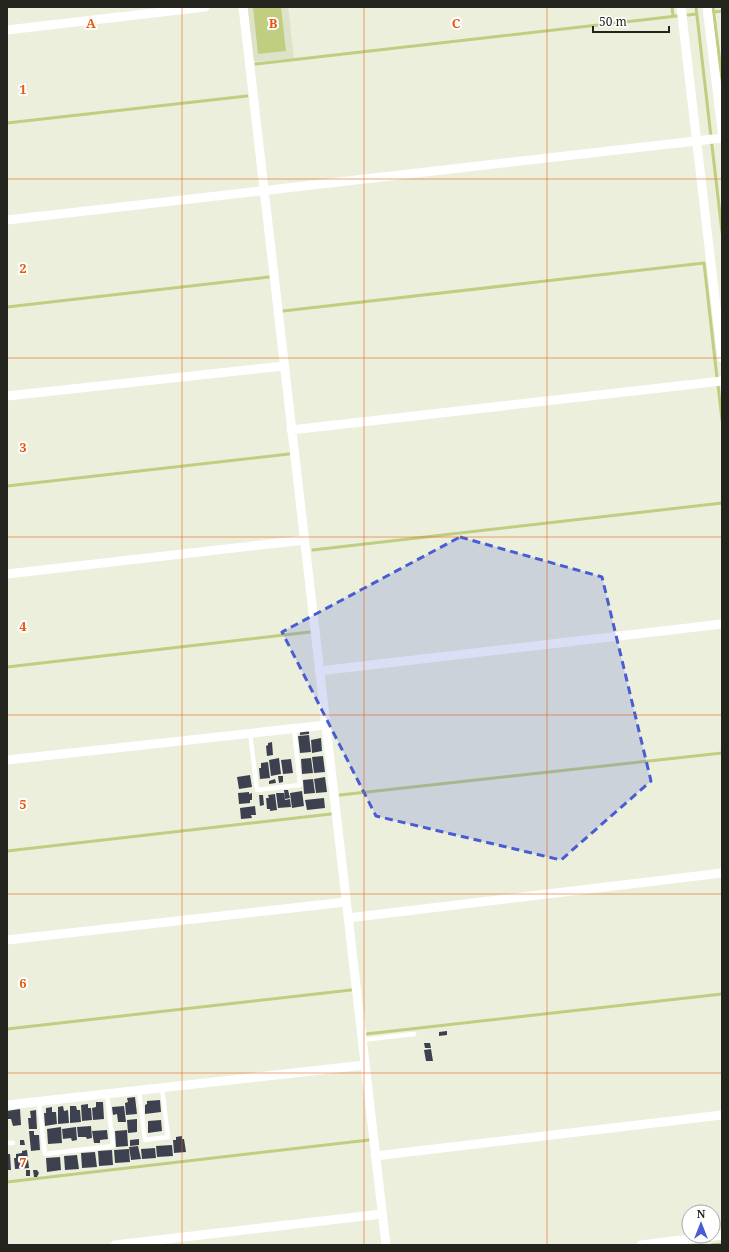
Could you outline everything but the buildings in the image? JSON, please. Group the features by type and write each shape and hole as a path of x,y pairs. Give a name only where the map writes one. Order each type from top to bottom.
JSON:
{"street":[{"path":"7,30 205,7"},
{"path":"243,7 386,1245"},
{"path":"681,7 699,140 722,358"},
{"path":"7,220 699,140 721,135 707,7"},
{"path":"7,396 284,366"},
{"path":"291,430 722,381"},
{"path":"7,574 304,540"},
{"path":"319,670 722,624"},
{"path":"7,760 326,725"},
{"path":"348,918 722,873"},
{"path":"7,940 346,902"},
{"path":"7,1105 365,1065"},
{"path":"375,1156 722,1115"},
{"path":"115,1245 382,1214"},
{"path":"641,1245 722,1236"}],"lane":[{"path":"250,733 257,790 300,785 294,728"},
{"path":"362,1040 414,1034"},
{"path":"138,1090 145,1140 168,1137 162,1088"},
{"path":"39,1102 45,1154 83,1150 113,1146 107,1094"},
{"path":"7,1143 13,1143"}],"highlighted area":[{"path":"460,537 602,577 651,781 561,860 376,816 282,632"}],"shaded area":[{"path":"247,7 288,7 294,58 253,62"},
{"path":"253,7 281,7 286,51 258,54"}],"waterway":[{"path":"672,7 673,16"},
{"path":"696,7 722,232"},
{"path":"713,7 722,79"},
{"path":"714,12 722,11"},
{"path":"688,15 696,14"},
{"path":"256,64 677,16"},
{"path":"7,123 247,96"},
{"path":"283,311 704,263 717,378"},
{"path":"7,307 269,277"},
{"path":"718,385 722,420"},
{"path":"7,486 289,454"},
{"path":"313,550 722,503"},
{"path":"7,667 310,632"},
{"path":"340,795 722,753"},
{"path":"7,851 331,814"},
{"path":"7,1029 351,990"},
{"path":"366,1034 722,994"},
{"path":"7,1182 369,1140"},
{"path":"711,1245 722,1244"}]}
